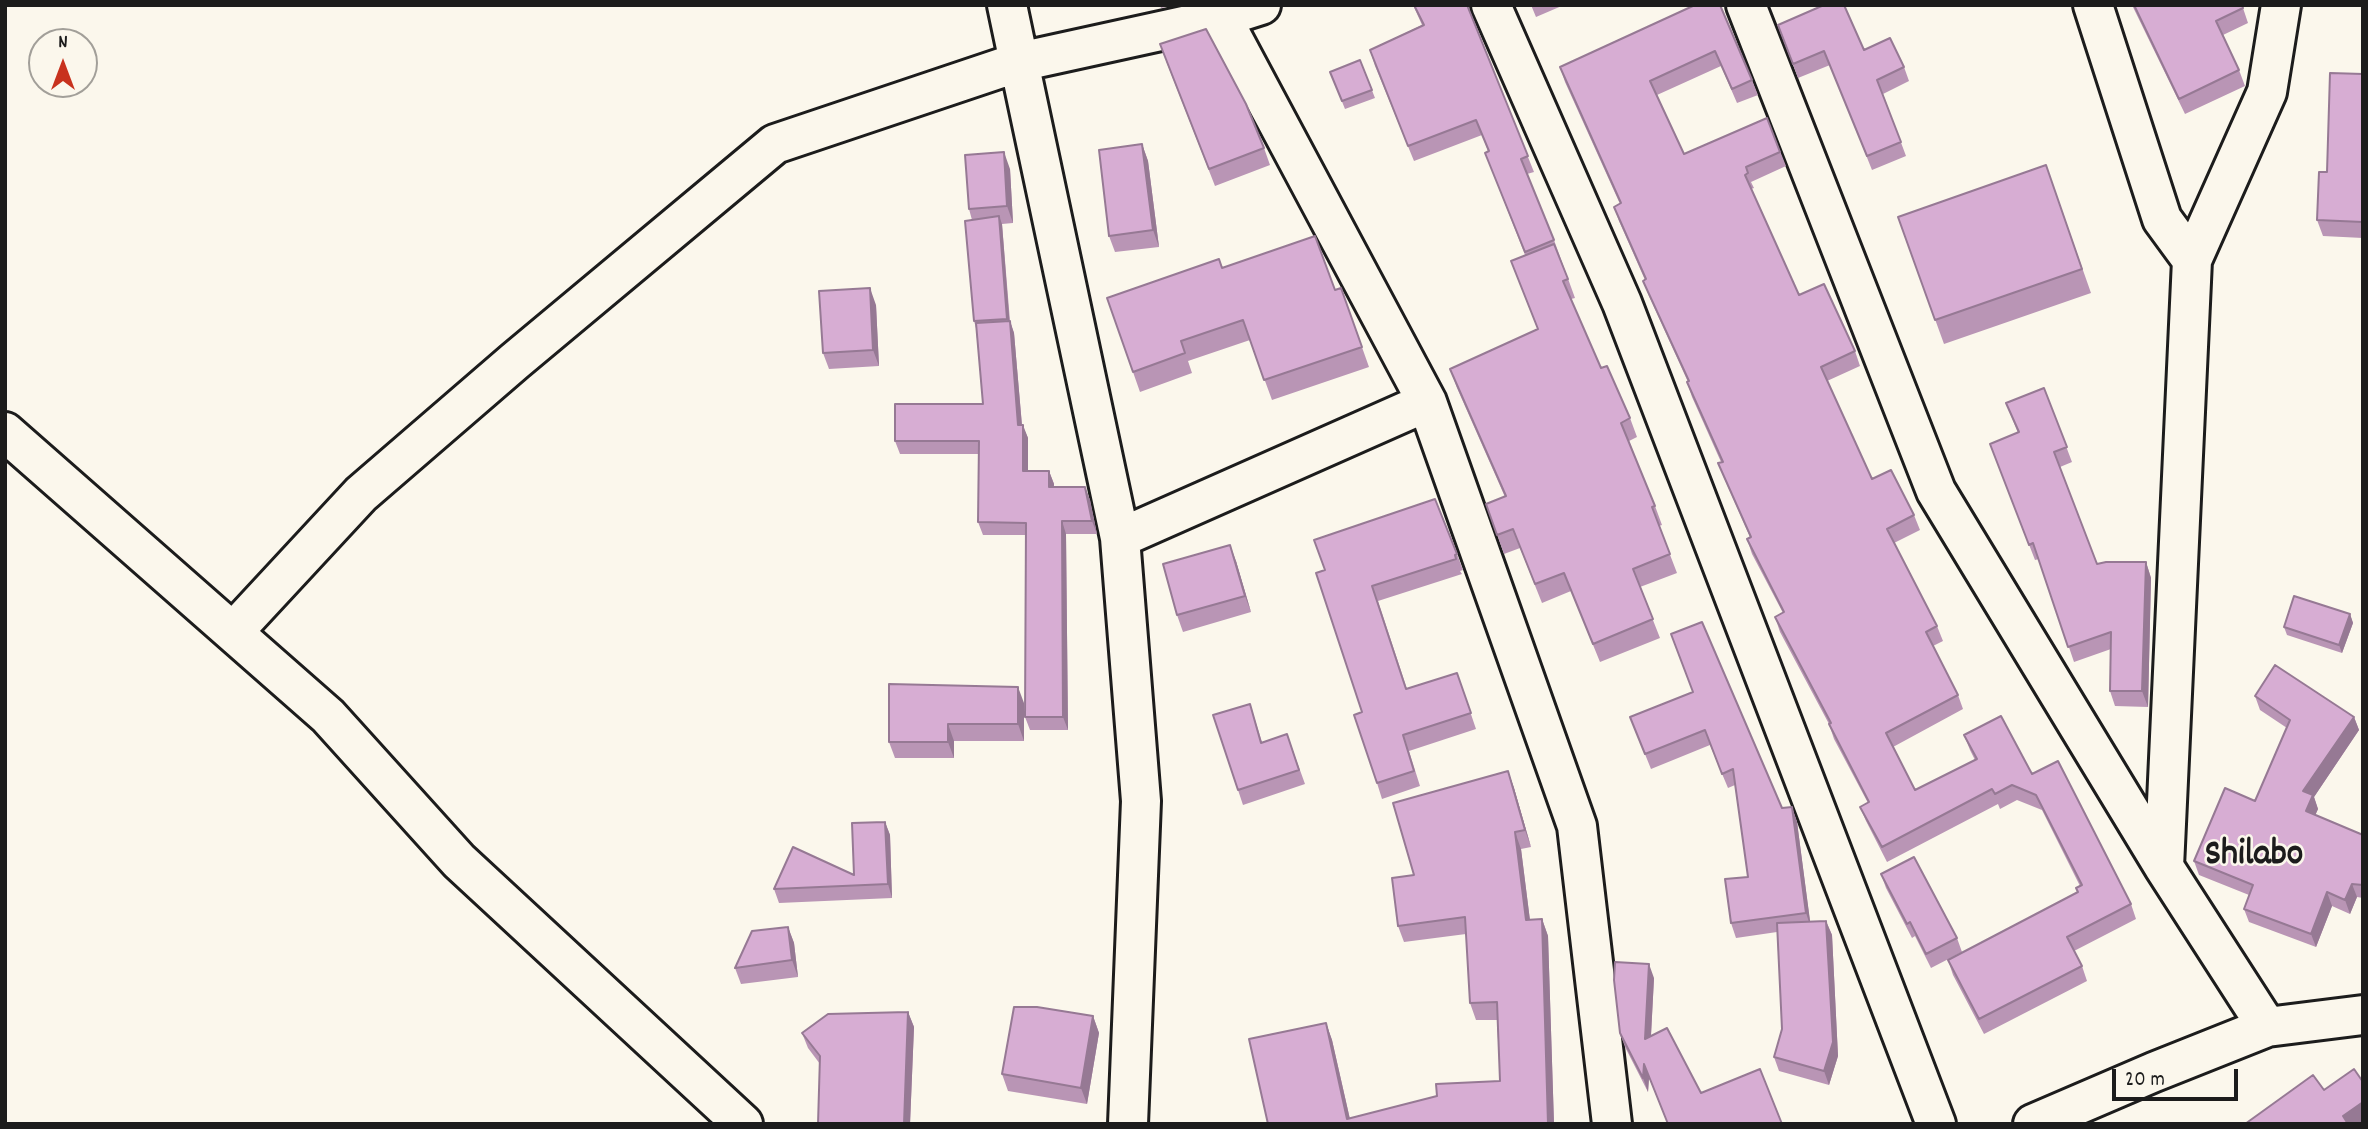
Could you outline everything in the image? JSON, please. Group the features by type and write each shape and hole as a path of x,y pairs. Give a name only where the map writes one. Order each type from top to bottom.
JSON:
{"street":[{"path":"1007,5 1120,538 1141,801 1128,1124"},
{"path":"233,632 361,494 775,144 1019,62 1218,11 1261,5"},
{"path":"1491,5 1622,303 1936,1124"},
{"path":"1746,5 1936,491 2164,867 2267,1027"},
{"path":"2093,5 2162,219 2192,260"},
{"path":"2164,867 2192,260 2267,92 2281,5"},
{"path":"1218,11 1427,402 1577,826 1612,1124"},
{"path":"1120,538 1427,402"},
{"path":"5,432 328,716 459,861 743,1124"},
{"path":"2033,1124 2267,1027 2363,1015"}],"building":[{"path":"1414,5 1467,5 1528,156 1521,159 1554,240 1525,252 1485,153 1489,151 1476,120 1408,146 1370,50 1424,25"},
{"path":"1695,5 1720,5 1752,80 1732,89 1715,51 1650,81 1684,154 1767,118 1780,152 1746,167 1748,173 1745,175 1799,295 1824,284 1855,351 1821,367 1872,479 1891,470 1914,515 1887,529 1937,626 1926,632 1958,695 1886,733 1915,790 1977,759 1964,735 2001,716 2032,774 2058,761 2131,904 2067,937 2082,966 1979,1019 1948,960 2078,892 2076,888 2082,885 2036,795 2012,785 1995,794 1992,789 1882,847 1860,807 1869,802 1775,617 1784,612 1747,539 1751,537 1718,463 1723,462 1643,281 1646,279 1614,207 1621,203 1560,67"},
{"path":"1824,5 1844,5 1864,50 1890,38 1904,67 1877,80 1901,142 1867,156 1824,51 1793,64 1778,25"},
{"path":"2134,5 2242,5 2243,8 2216,21 2239,70 2179,99"},
{"path":"1206,29 1246,104 1264,148 1209,169 1160,44"},
{"path":"1360,60 1372,90 1342,101 1330,72"},
{"path":"2330,73 2363,74 2363,222 2317,220 2319,172 2327,172"},
{"path":"1142,144 1153,230 1109,236 1099,150"},
{"path":"1004,152 1007,206 969,209 965,155"},
{"path":"2046,165 2082,269 1935,320 1898,217"},
{"path":"999,216 1007,319 974,321 965,221"},
{"path":"1315,236 1335,290 1341,288 1362,347 1264,380 1243,320 1181,341 1185,353 1133,372 1107,298 1219,259 1222,268"},
{"path":"1554,244 1568,279 1563,281 1601,368 1607,366 1630,418 1621,423 1655,506 1652,507 1670,554 1633,569 1653,619 1593,644 1564,573 1535,584 1513,529 1497,535 1486,504 1506,496 1450,369 1538,329 1511,261"},
{"path":"870,288 873,350 823,353 819,291"},
{"path":"1010,321 1018,425 1023,425 1023,471 1049,471 1049,487 1085,487 1092,521 1062,521 1063,717 1025,717 1026,523 978,522 979,441 895,441 895,404 983,404 976,323"},
{"path":"2044,388 2067,447 2054,452 2097,564 2146,562 2142,691 2110,691 2111,632 2068,647 2033,543 2029,545 1990,444 2019,432 2006,403"},
{"path":"1435,499 1457,554 1456,559 1372,586 1406,689 1457,673 1471,713 1403,735 1414,771 1377,783 1354,715 1362,712 1316,573 1325,570 1314,540"},
{"path":"1230,545 1245,596 1177,615 1163,564"},
{"path":"2294,596 2350,614 2339,645 2284,627"},
{"path":"1702,622 1782,808 1792,807 1806,913 1731,923 1725,879 1748,877 1733,769 1722,774 1705,730 1645,754 1630,717 1693,692 1671,634"},
{"path":"2275,665 2354,717 2303,791 2313,795 2306,811 2363,835 2363,885 2352,884 2345,900 2327,892 2311,934 2244,909 2253,885 2194,861 2225,788 2255,801 2290,720 2255,696"},
{"path":"889,684 1018,687 1018,724 948,724 948,742 889,742"},
{"path":"1250,704 1261,743 1287,734 1299,770 1238,790 1213,715"},
{"path":"1508,771 1525,830 1515,832 1526,920 1542,919 1548,1124 1268,1124 1249,1039 1326,1023 1347,1119 1437,1096 1436,1084 1500,1081 1497,1002 1470,1003 1465,917 1398,926 1392,878 1414,875 1393,803"},
{"path":"885,822 888,884 774,889 793,847 854,875 852,823"},
{"path":"1914,857 1957,938 1926,954 1881,874"},
{"path":"1826,921 1833,1042 1824,1071 1774,1057 1782,1029 1777,923"},
{"path":"788,927 792,960 735,968 752,931"},
{"path":"1615,962 1649,964 1645,1039 1667,1028 1701,1093 1760,1069 1782,1124 1668,1124 1644,1064 1643,1078 1620,1033 1614,980"},
{"path":"1014,1007 1037,1007 1093,1016 1081,1088 1002,1074"},
{"path":"908,1012 904,1124 818,1124 820,1056 802,1033 828,1014"},
{"path":"2354,1069 2363,1082 2363,1102 2343,1116 2348,1124 2245,1124 2313,1075 2324,1090"}],"district":[{"name":"Shilabo","path":"2254,858"}]}
